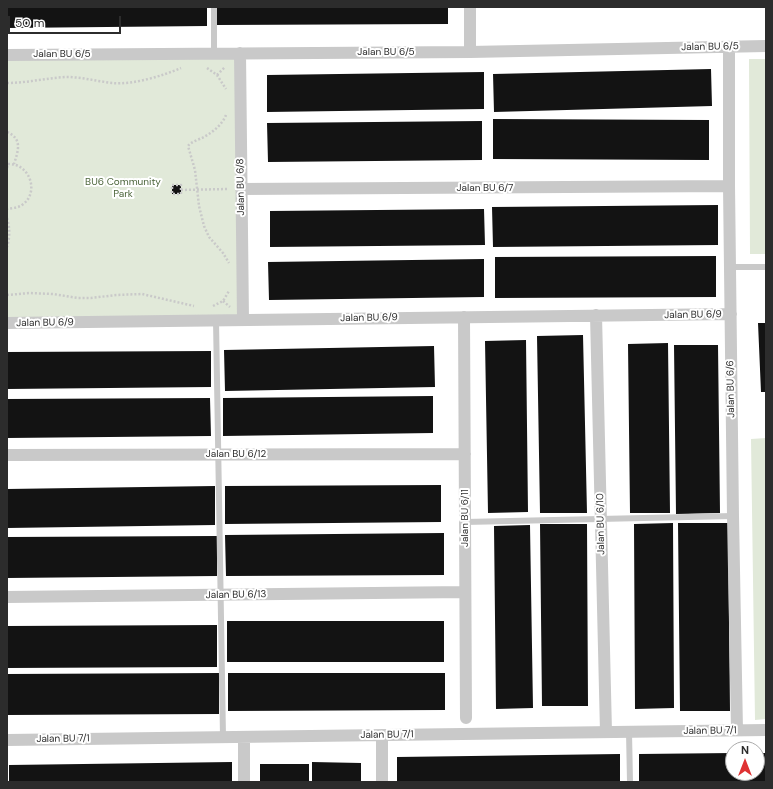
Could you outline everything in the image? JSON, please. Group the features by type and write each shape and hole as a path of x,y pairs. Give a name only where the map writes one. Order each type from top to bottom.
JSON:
{"street":[{"path":"470,7 470,52"},
{"name":"Jalan BU 6/5","path":"7,55 470,52 765,46"},
{"name":"Jalan BU 6/6","path":"729,47 729,186 737,730"},
{"name":"Jalan BU 6/8","path":"240,54 238,189 243,320"},
{"name":"Jalan BU 6/7","path":"238,189 729,186"},
{"name":"Jalan BU 6/9","path":"7,323 731,314"},
{"name":"Jalan BU 6/10","path":"596,316 606,732"},
{"name":"Jalan BU 6/11","path":"464,317 466,718"},
{"name":"Jalan BU 6/12","path":"7,455 465,454"},
{"name":"Jalan BU 6/13","path":"7,597 466,592"},
{"name":"Jalan BU 7/1","path":"7,740 766,730"},
{"path":"382,735 382,782"},
{"path":"244,737 244,782"}],"lane":[{"path":"214,7 214,54"},
{"path":"730,267 766,267"},
{"path":"216,320 223,737"},
{"path":"465,522 733,516"},
{"path":"629,732 630,782"}],"path":[{"path":"7,83 66,77 113,83 145,79 172,72 184,67"},
{"path":"203,67 209,68 217,75 223,82 228,92"},
{"path":"227,113 219,126 206,136 188,146 194,166 201,215 206,232 223,253 230,265"},
{"path":"7,132 13,135 18,141 18,152 14,164"},
{"path":"7,168 8,164 21,166 25,170 32,185 29,197 22,205 7,209"},
{"path":"172,185 181,185 181,190 181,194 172,194 172,185"},
{"path":"181,190 238,189"},
{"path":"7,218 10,238 7,248"},
{"path":"211,307 223,300 228,294 231,286"},
{"path":"7,295 30,292 78,298 91,298 116,294 142,294 201,308"}],"green space":[{"name":"BU6 Community Park","path":"237,56 241,318 7,320 7,57"},
{"path":"749,59 766,59 766,254 750,254"},
{"path":"766,438 766,719 755,720 751,439"}],"building":[{"path":"7,7 207,7 207,26 7,28"},
{"path":"217,7 448,7 448,24 217,25"},
{"path":"711,69 712,106 494,112 493,74"},
{"path":"484,72 484,109 267,112 267,75"},
{"path":"493,119 709,120 709,160 493,159"},
{"path":"482,121 482,160 268,162 267,123"},
{"path":"172,185 181,185 181,194 172,194"},
{"path":"718,205 718,245 493,247 492,207"},
{"path":"484,209 485,245 270,247 270,211"},
{"path":"716,256 716,297 495,298 495,257"},
{"path":"484,259 484,297 269,300 268,262"},
{"path":"758,323 766,323 766,392 761,392"},
{"path":"583,335 587,513 540,513 537,336"},
{"path":"526,340 528,512 488,513 485,341"},
{"path":"668,343 670,513 630,513 628,344"},
{"path":"674,345 718,345 720,513 676,514"},
{"path":"434,346 435,387 225,391 224,350"},
{"path":"211,351 211,387 7,389 7,352"},
{"path":"433,396 433,433 223,436 223,398"},
{"path":"210,398 211,436 7,438 7,399"},
{"path":"441,485 441,522 225,524 225,486"},
{"path":"215,486 215,525 7,528 7,489"},
{"path":"673,523 674,708 635,709 634,524"},
{"path":"678,523 728,523 730,711 680,711"},
{"path":"540,524 587,524 588,706 542,706"},
{"path":"530,525 533,708 496,709 494,526"},
{"path":"444,533 444,575 226,576 225,535"},
{"path":"217,536 217,576 7,578 7,537"},
{"path":"227,621 444,621 444,662 227,662"},
{"path":"217,625 217,667 7,668 7,626"},
{"path":"219,673 219,714 7,715 7,674"},
{"path":"228,673 445,673 445,710 228,711"},
{"path":"725,753 725,781 765,781 766,753 766,782 639,782 639,754"},
{"path":"620,754 620,782 397,782 397,757"},
{"path":"232,762 232,782 9,782 9,765"},
{"path":"312,762 361,763 361,782 312,782"},
{"path":"260,764 309,764 309,782 260,782"}]}
